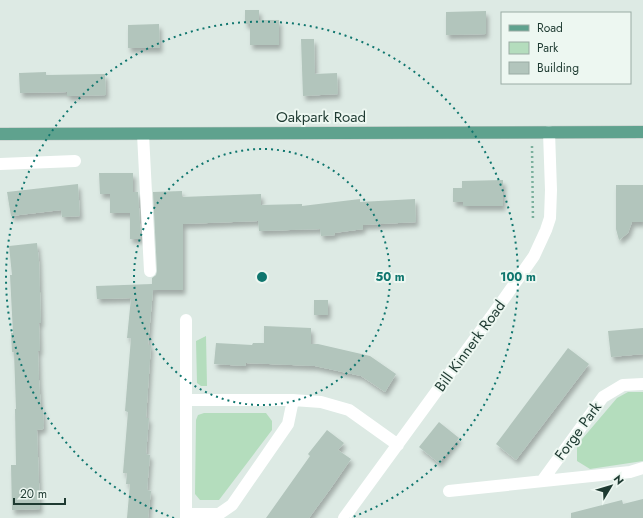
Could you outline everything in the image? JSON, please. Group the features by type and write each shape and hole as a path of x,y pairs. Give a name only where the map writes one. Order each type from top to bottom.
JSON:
{"main road":[{"name":"Oakpark Road","path":"0,134 643,132"}],"street":[{"name":"Bill Kinnerk Road","path":"344,518 534,256 550,218 551,190 549,132"},
{"path":"143,134 150,271"},
{"path":"0,164 75,161"},
{"path":"186,320 186,516 219,514 232,505 288,424 293,400"},
{"name":"Forge Park","path":"542,481 603,398 623,385 643,384"},
{"path":"187,400 293,400 321,402 349,410 398,445"},
{"name":"Forge Park","path":"449,491 630,472 643,468"}],"path":[{"path":"532,133 533,222"}],"green space":[{"path":"206,336 207,386 201,386 197,383 196,341"},
{"path":"628,392 643,392 643,461 590,469 577,461 577,445 617,398"},
{"path":"204,413 266,413 272,421 272,430 219,500 200,500 195,494 196,420 198,415"}],"building":[{"path":"245,10 259,10 259,20 279,20 279,45 250,45 250,24 245,24"},
{"path":"486,11 486,34 446,35 446,12"},
{"path":"159,24 160,48 128,48 128,25"},
{"path":"301,39 314,39 315,74 337,73 338,94 303,96"},
{"path":"46,72 46,75 105,74 106,95 67,96 67,92 20,93 19,73"},
{"path":"99,173 133,173 133,192 138,192 141,239 130,239 130,213 110,213 110,194 100,194"},
{"path":"503,180 503,206 463,206 463,202 453,202 453,188 462,188 462,181"},
{"path":"78,184 80,216 62,217 61,210 11,216 7,192"},
{"path":"616,185 643,185 643,222 632,222 628,233 619,240 616,229"},
{"path":"182,191 182,197 261,194 261,205 302,204 302,206 360,199 360,202 415,199 416,222 363,225 363,229 334,233 335,235 321,236 320,229 259,231 258,221 183,224 183,290 153,290 148,345 151,345 146,418 149,418 146,454 150,455 147,490 151,491 148,518 127,518 130,484 126,484 127,473 123,473 128,412 125,411 131,338 127,338 131,298 97,299 96,286 152,284 152,278 156,275 157,271 153,192"},
{"path":"37,243 41,323 39,323 40,351 38,351 39,380 44,426 43,429 37,430 40,509 12,510 11,465 16,465 16,409 14,352 12,352 11,333 13,333 10,275 12,275 9,246"},
{"path":"314,300 328,300 328,315 314,315"},
{"path":"264,326 311,328 311,344 318,344 370,356 396,374 385,392 361,376 315,366 246,363 245,366 214,364 216,343 252,345 253,343 264,343"},
{"path":"643,328 643,354 611,357 608,331"},
{"path":"568,348 589,364 516,460 496,444"},
{"path":"439,422 459,438 439,463 419,447"},
{"path":"327,430 344,443 338,450 351,459 331,488 309,518 266,518 310,456 308,454"},
{"path":"643,499 643,518 571,518 571,513 622,500 623,504"}]}
